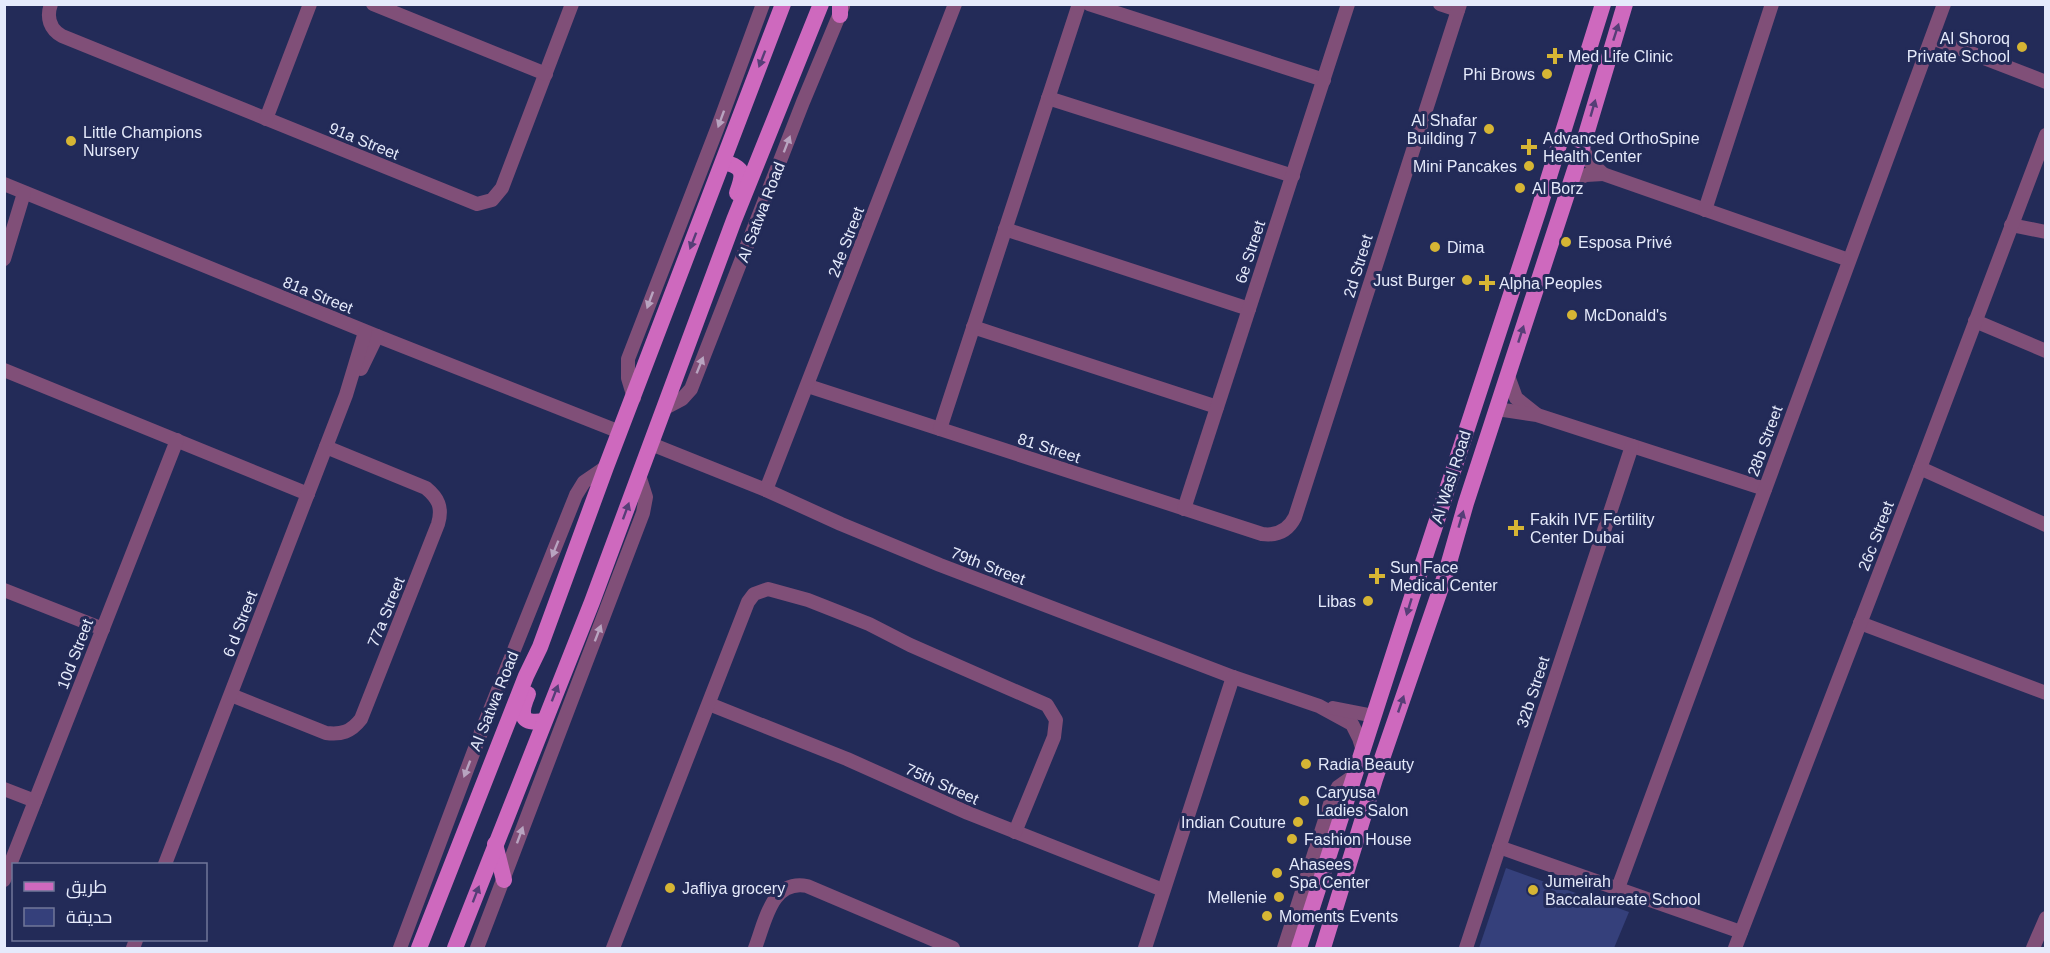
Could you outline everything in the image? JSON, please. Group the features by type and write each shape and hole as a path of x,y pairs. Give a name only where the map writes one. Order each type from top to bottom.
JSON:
{"main road":[{"name":"Al Satwa Road","path":"419,948 526,676 540,647 606,467 783,4"},
{"name":"Al Satwa Road","path":"455,948 592,602 734,220 821,4"},
{"name":"Al Wasl Road","path":"1299,948 1538,212 1603,4"},
{"name":"Al Wasl Road","path":"1323,948 1375,779 1446,573 1466,503 1582,148 1625,4"},
{"path":"723,162 734,164 742,174 734,202 734,220"},
{"path":"1497,409 1491,406 1488,396 1529,259 1538,212"},
{"path":"540,647 534,677 522,710 527,721 535,723 544,721"},
{"path":"1374,716 1380,719 1383,726 1374,764 1375,779"},
{"path":"495,843 504,880"}],"street":[{"name":"91a Street","path":"51,4 49,15 51,26 62,36 470,202 485,203 492,200 502,188 572,4"},
{"path":"266,119 310,4"},
{"path":"373,4 546,74"},
{"path":"634,398 628,378 628,359 763,4"},
{"name":"24e Street","path":"766,490 955,4"},
{"path":"940,429 1079,4"},
{"path":"1089,4 1324,80"},
{"name":"6e Street","path":"1184,509 1348,4"},
{"path":"1440,4 1459,7"},
{"path":"1706,210 1773,4"},
{"name":"28b Street","path":"1618,888 1944,4"},
{"name":"2d Street","path":"1281,532 1292,524 1459,7"},
{"name":"Al Satwa Road","path":"665,408 682,399 691,389 841,8"},
{"path":"1932,38 2046,82"},
{"path":"1048,98 1293,176"},
{"name":"26c Street","path":"1735,948 2046,135"},
{"path":"1582,148 1590,162 1603,174"},
{"path":"1571,181 1586,175 1603,174 1849,260"},
{"name":"81a Street","path":"4,184 371,334 620,432"},
{"path":"6,256 17,236 29,195"},
{"path":"2011,225 2046,232"},
{"path":"1005,229 1249,309"},
{"path":"1975,321 2046,351"},
{"path":"973,327 1217,407"},
{"name":"6 d Street","path":"165,863 346,394 357,378 371,334"},
{"path":"4,370 308,494"},
{"path":"1508,376 1516,398 1537,415"},
{"name":"81 Street","path":"808,386 1262,534 1281,532"},
{"path":"1497,409 1537,415 1765,489"},
{"name":"10d Street","path":"4,880 177,440"},
{"name":"79th Street","path":"651,444 766,490 841,525 940,565 1233,676 1319,706 1374,716"},
{"name":"32b Street","path":"1466,948 1632,446"},
{"name":"77a Street","path":"231,695 326,733 346,732 355,727 361,719 436,530 441,509 434,494 426,488 326,447"},
{"name":"Al Satwa Road","path":"400,948 480,735 576,495 584,482 606,467"},
{"path":"1920,468 2046,525"},
{"path":"477,948 643,513 646,497 639,475"},
{"path":"613,948 748,602 759,592 773,589 859,620 1047,705 1052,711 1056,729 1015,832"},
{"path":"4,590 103,629"},
{"path":"1860,623 2046,693"},
{"path":"1145,948 1233,676"},
{"name":"75th Street","path":"710,704 847,759 968,813 1163,890"},
{"name":"79th Street","path":"1319,706 1352,724 1363,751"},
{"path":"1284,948 1332,798 1338,787 1355,775"},
{"path":"4,789 35,801"},
{"path":"1499,847 1741,932"},
{"path":"756,948 775,898 785,888 799,884 953,948"},
{"path":"2033,948 2046,918"}],"green space":[{"name":"Jumeirah Baccalaureate School","path":"1506,868 1629,912 1614,948 1479,948"}],"place":[{"name":"Al Shoroq Private School","path":"2022,47"},
{"name":"Med Life Clinic","path":"1555,56"},
{"name":"Phi Brows","path":"1547,74"},
{"name":"Al Shafar Building 7","path":"1489,129"},
{"name":"Little Champions Nursery","path":"71,141"},
{"name":"Advanced OrthoSpine Health Center","path":"1529,147"},
{"name":"Mini Pancakes","path":"1529,166"},
{"name":"Al Borz","path":"1520,188"},
{"name":"Esposa Privé","path":"1566,242"},
{"name":"Dima","path":"1435,247"},
{"name":"Just Burger","path":"1467,280"},
{"name":"Alpha Peoples","path":"1487,283"},
{"name":"McDonald's","path":"1572,315"},
{"name":"Fakih IVF Fertility Center Dubai","path":"1516,528"},
{"name":"Sun Face Medical Center","path":"1377,576"},
{"name":"Libas","path":"1368,601"},
{"name":"Radia Beauty","path":"1306,764"},
{"name":"Caryusa Ladies Salon","path":"1304,801"},
{"name":"Indian Couture","path":"1298,822"},
{"name":"Fashion House","path":"1292,839"},
{"name":"Ahasees Spa Center","path":"1277,873"},
{"name":"Jafliya grocery","path":"670,888"},
{"name":"Jumeirah Baccalaureate School","path":"1533,890"},
{"name":"Mellenie","path":"1279,897"},
{"name":"Moments Events","path":"1267,916"}]}
